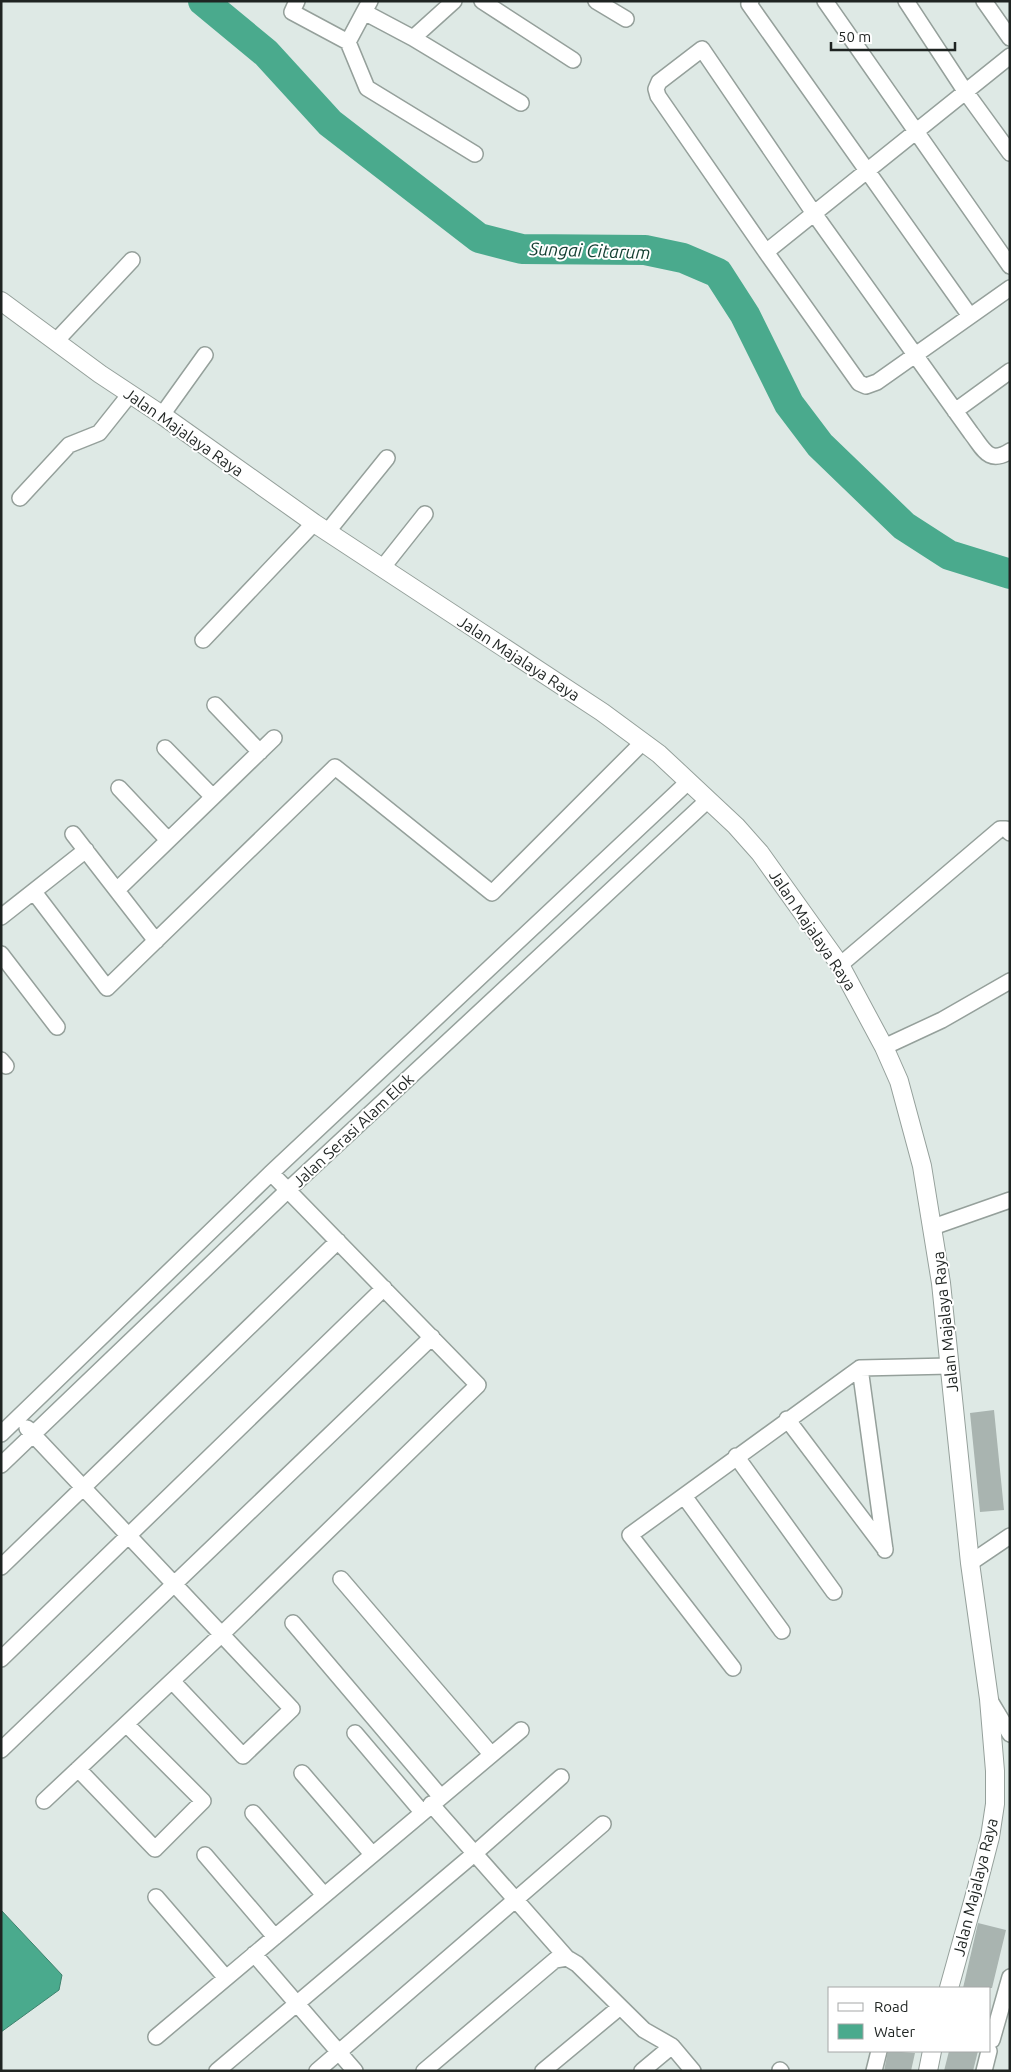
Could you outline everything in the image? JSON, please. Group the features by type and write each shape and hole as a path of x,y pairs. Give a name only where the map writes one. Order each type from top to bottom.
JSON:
{"street":[{"path":"297,1 292,12 348,42 367,88 475,154"},
{"path":"413,38 454,1"},
{"path":"482,1 573,60"},
{"path":"751,1 749,4 970,316"},
{"path":"825,1 1010,266"},
{"path":"906,1 965,91 1010,153"},
{"path":"984,1 1010,38"},
{"path":"599,2 626,19"},
{"path":"348,42 367,6 413,38 521,103"},
{"path":"1010,288 970,316 915,355 877,382 866,386 859,383 658,96 656,89 659,82 669,72 702,49 813,212 915,355 955,411 989,456 996,458 1010,451"},
{"path":"766,252 813,212 1010,56"},
{"path":"56,341 132,260"},
{"name":"Jalan Majalaya Raya","path":"1,301 130,394 322,527 659,754 760,853 840,965 884,1047 899,1081 922,1166 934,1227 970,1563 989,1699 995,1771 994,1812 976,1891 949,1987"},
{"path":"162,415 205,355"},
{"path":"955,411 1010,371"},
{"path":"20,498 69,445 99,434 130,394"},
{"path":"203,640 322,527 387,458"},
{"path":"383,567 426,514"},
{"path":"215,705 260,752"},
{"path":"117,890 274,738"},
{"path":"34,892 107,988 335,767 492,893 643,742"},
{"path":"165,748 213,797"},
{"name":"Jalan Serasi Alam Elok","path":"1,1434 271,1172 688,782"},
{"path":"119,788 168,840"},
{"name":"Jalan Serasi Alam Elok","path":"1,1465 288,1190 708,800"},
{"path":"641,827 658,846"},
{"path":"840,965 1000,829 1006,829 1010,833"},
{"path":"73,834 156,940"},
{"path":"1,917 86,850"},
{"path":"1,954 57,1027"},
{"path":"884,1047 942,1020 1010,982"},
{"path":"44,1801 222,1634 478,1385 271,1172"},
{"path":"934,1227 1010,1200"},
{"path":"1,1567 338,1241"},
{"path":"1,1659 130,1537 384,1288"},
{"path":"1,1750 432,1338"},
{"path":"733,1668 630,1535 736,1456 860,1368 950,1366"},
{"path":"787,1419 886,1550 860,1368"},
{"path":"18,1417 292,1709 242,1756 172,1681"},
{"path":"736,1456 834,1592"},
{"path":"684,1496 782,1631"},
{"path":"970,1563 1010,1536"},
{"path":"340,1579 491,1754"},
{"path":"294,1623 431,1804 514,1900 567,1958 577,1964 644,2030 672,2046 694,2071"},
{"path":"989,1699 1010,1734"},
{"path":"78,1769 155,1849 202,1801 126,1724"},
{"path":"156,2037 521,1730"},
{"path":"355,1733 431,1804"},
{"path":"302,1773 372,1854"},
{"path":"217,2071 474,1854 561,1777"},
{"path":"253,1813 324,1895"},
{"path":"317,2071 603,1824"},
{"path":"205,1855 275,1937"},
{"path":"156,1896 226,1978"},
{"path":"254,1954 355,2071"},
{"path":"424,2071 555,1960 567,1958"},
{"path":"991,2047 1010,1977"},
{"path":"543,2071 620,2007"},
{"path":"991,2047 1010,2028"},
{"path":"642,2071 672,2046"},
{"path":"874,2071 880,2052"},
{"path":"928,2071 932,2052"},
{"path":"984,2071 990,2052"}],"water":[{"path":"1,1910 62,1975 59,1990 1,2032"}],"building":[{"path":"994,1410 1004,1510 980,1512 970,1413"},
{"path":"978,1923 1006,1930 992,1988 963,1987"},
{"path":"888,2052 915,2053 911,2071 884,2071"},
{"path":"949,2052 978,2052 973,2071 944,2071"}],"waterway":[{"name":"Sungai Citarum","path":"203,1 266,53 330,123 479,238 522,249 645,250 683,258 718,273 745,315 789,404 820,445 904,526 949,555 1010,574"}]}
